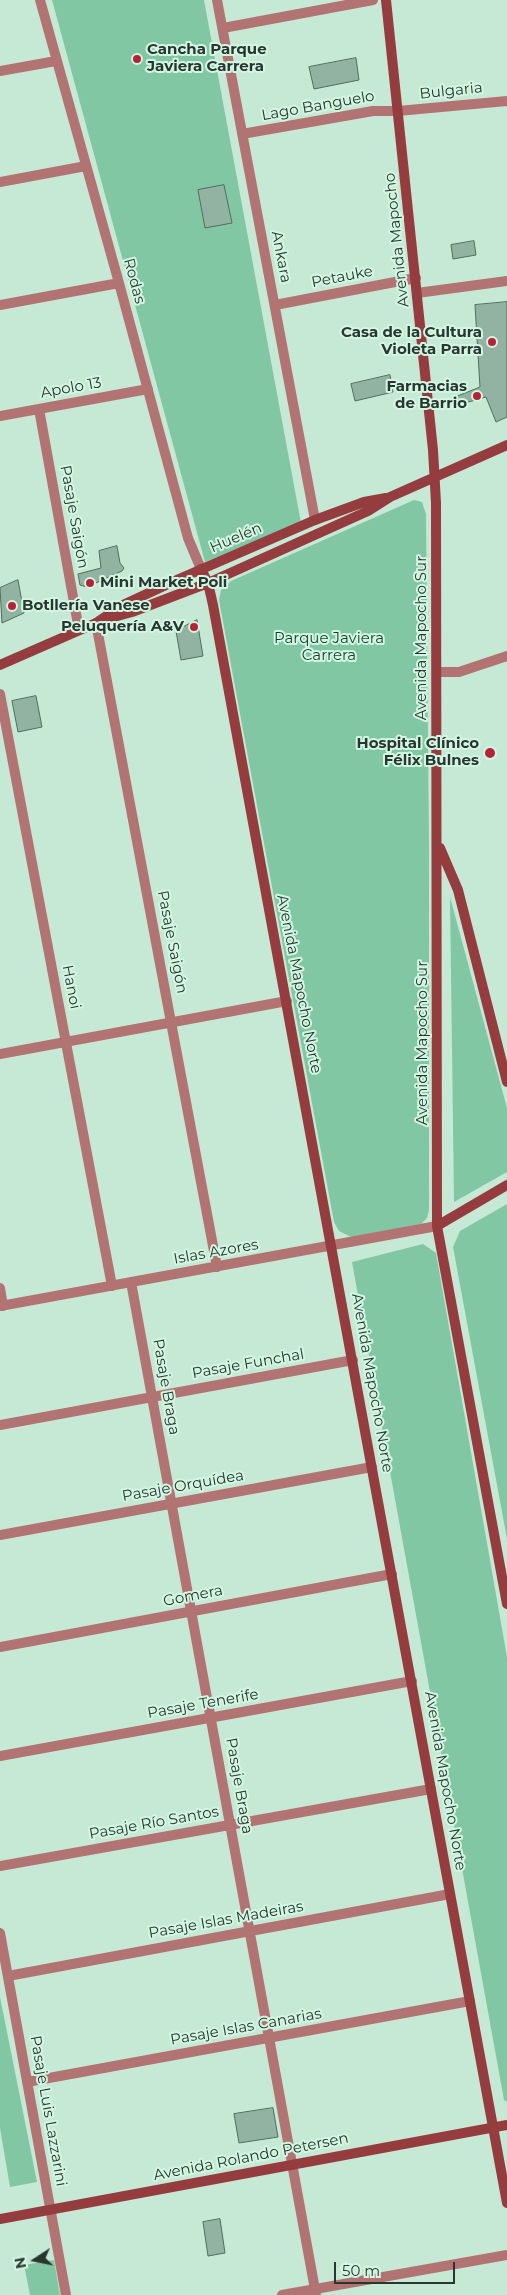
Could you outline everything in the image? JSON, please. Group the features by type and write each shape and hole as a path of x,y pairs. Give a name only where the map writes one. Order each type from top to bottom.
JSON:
{"main road":[{"name":"Avenida Mapocho","path":"386,0 418,293 435,476"},
{"name":"Huelén","path":"0,664 98,622 132,612 208,583 368,511 390,497 435,476 507,445"},
{"name":"Avenida Mapocho Sur","path":"435,476 438,842 437,1226 507,1604"},
{"name":"Huelén","path":"98,622 125,604 315,520 364,502 390,497"},
{"name":"Avenida Mapocho Norte","path":"201,569 208,583 287,1001 507,2203"},
{"path":"438,842 458,890 507,1082"},
{"path":"437,1226 507,1185"},
{"name":"Avenida Rolando Petersen","path":"0,2219 507,2125"}],"street":[{"name":"Rodas","path":"40,0 120,283 188,538 201,569"},
{"name":"Ankara","path":"217,0 315,520"},
{"path":"223,28 373,0"},
{"path":"0,71 56,61"},
{"name":"Bulgaria","path":"398,111 507,101"},
{"name":"Lago Banguelo","path":"242,134 373,110 398,111"},
{"path":"0,182 86,166"},
{"name":"Petauke","path":"275,305 416,278"},
{"path":"418,293 507,281"},
{"path":"0,305 120,283"},
{"name":"Apolo 13","path":"0,416 148,389"},
{"name":"Pasaje Saigón","path":"38,409 79,630"},
{"name":"Pasaje Saigón","path":"98,622 217,1266"},
{"path":"437,672 460,672 507,656"},
{"name":"Hanoi","path":"0,694 112,1286"},
{"path":"0,1054 287,1001"},
{"name":"Islas Azores","path":"2,1306 437,1226"},
{"name":"Pasaje Braga","path":"131,1282 316,2292"},
{"path":"0,1288 2,1306"},
{"name":"Pasaje Funchal","path":"0,1425 353,1360"},
{"name":"Pasaje Orquídea","path":"0,1535 372,1467"},
{"name":"Gomera","path":"0,1647 392,1574"},
{"name":"Pasaje Tenerife","path":"0,1756 412,1681"},
{"name":"Pasaje Río Santos","path":"0,1866 431,1789"},
{"name":"Pasaje Islas Madeiras","path":"8,1976 450,1894"},
{"name":"Pasaje Luis Lazzarini","path":"0,1933 2,1953 8,1976 66,2295"},
{"name":"Pasaje Islas Canarias","path":"27,2082 470,2001"},
{"path":"282,2295 316,2292 507,2255"}],"green space":[{"path":"52,0 204,0 301,523 205,562"},
{"name":"Parque Javiera Carrera","path":"414,500 422,502 426,514 429,846 429,1210 427,1218 421,1224 351,1237 339,1231 334,1222 219,600 221,590 231,581"},
{"path":"450,897 507,1108 507,1172 454,1202"},
{"path":"507,1204 507,1539 453,1247 460,1231"},
{"path":"423,1244 436,1253 507,1657 507,2102 504,2100 352,1262"},
{"path":"0,1997 37,2182 10,2187 0,2128"},
{"path":"54,2260 60,2295 30,2295 24,2265"}],"building":[{"path":"356,58 359,80 314,89 309,67"},
{"path":"224,185 232,223 205,228 198,190"},
{"path":"474,241 476,255 453,259 451,245"},
{"name":"Casa de la Cultura Violeta Parra","path":"507,302 507,417 496,422 486,397 458,405 455,397 480,387 475,305"},
{"path":"390,375 393,392 355,401 351,384"},
{"path":"117,546 120,563 124,568 122,571 87,587 80,585 78,574 101,568 99,551"},
{"name":"Botllería Vanese","path":"18,580 24,613 2,623 0,588"},
{"path":"197,620 203,656 181,660 176,631"},
{"path":"36,696 42,727 18,732 12,701"},
{"path":"273,2108 278,2137 239,2143 234,2114"},
{"path":"220,2219 225,2253 208,2256 203,2222"}],"place":[{"name":"Cancha Parque Javiera Carrera","path":"137,59"},
{"name":"Casa de la Cultura Violeta Parra","path":"492,342"},
{"name":"Farmacias de Barrio","path":"477,396"},
{"name":"Mini Market Poli","path":"90,583"},
{"name":"Botllería Vanese","path":"12,606"},
{"name":"Peluquería A&V","path":"194,627"},
{"name":"Hospital Clínico Félix Bulnes","path":"490,753"}]}
